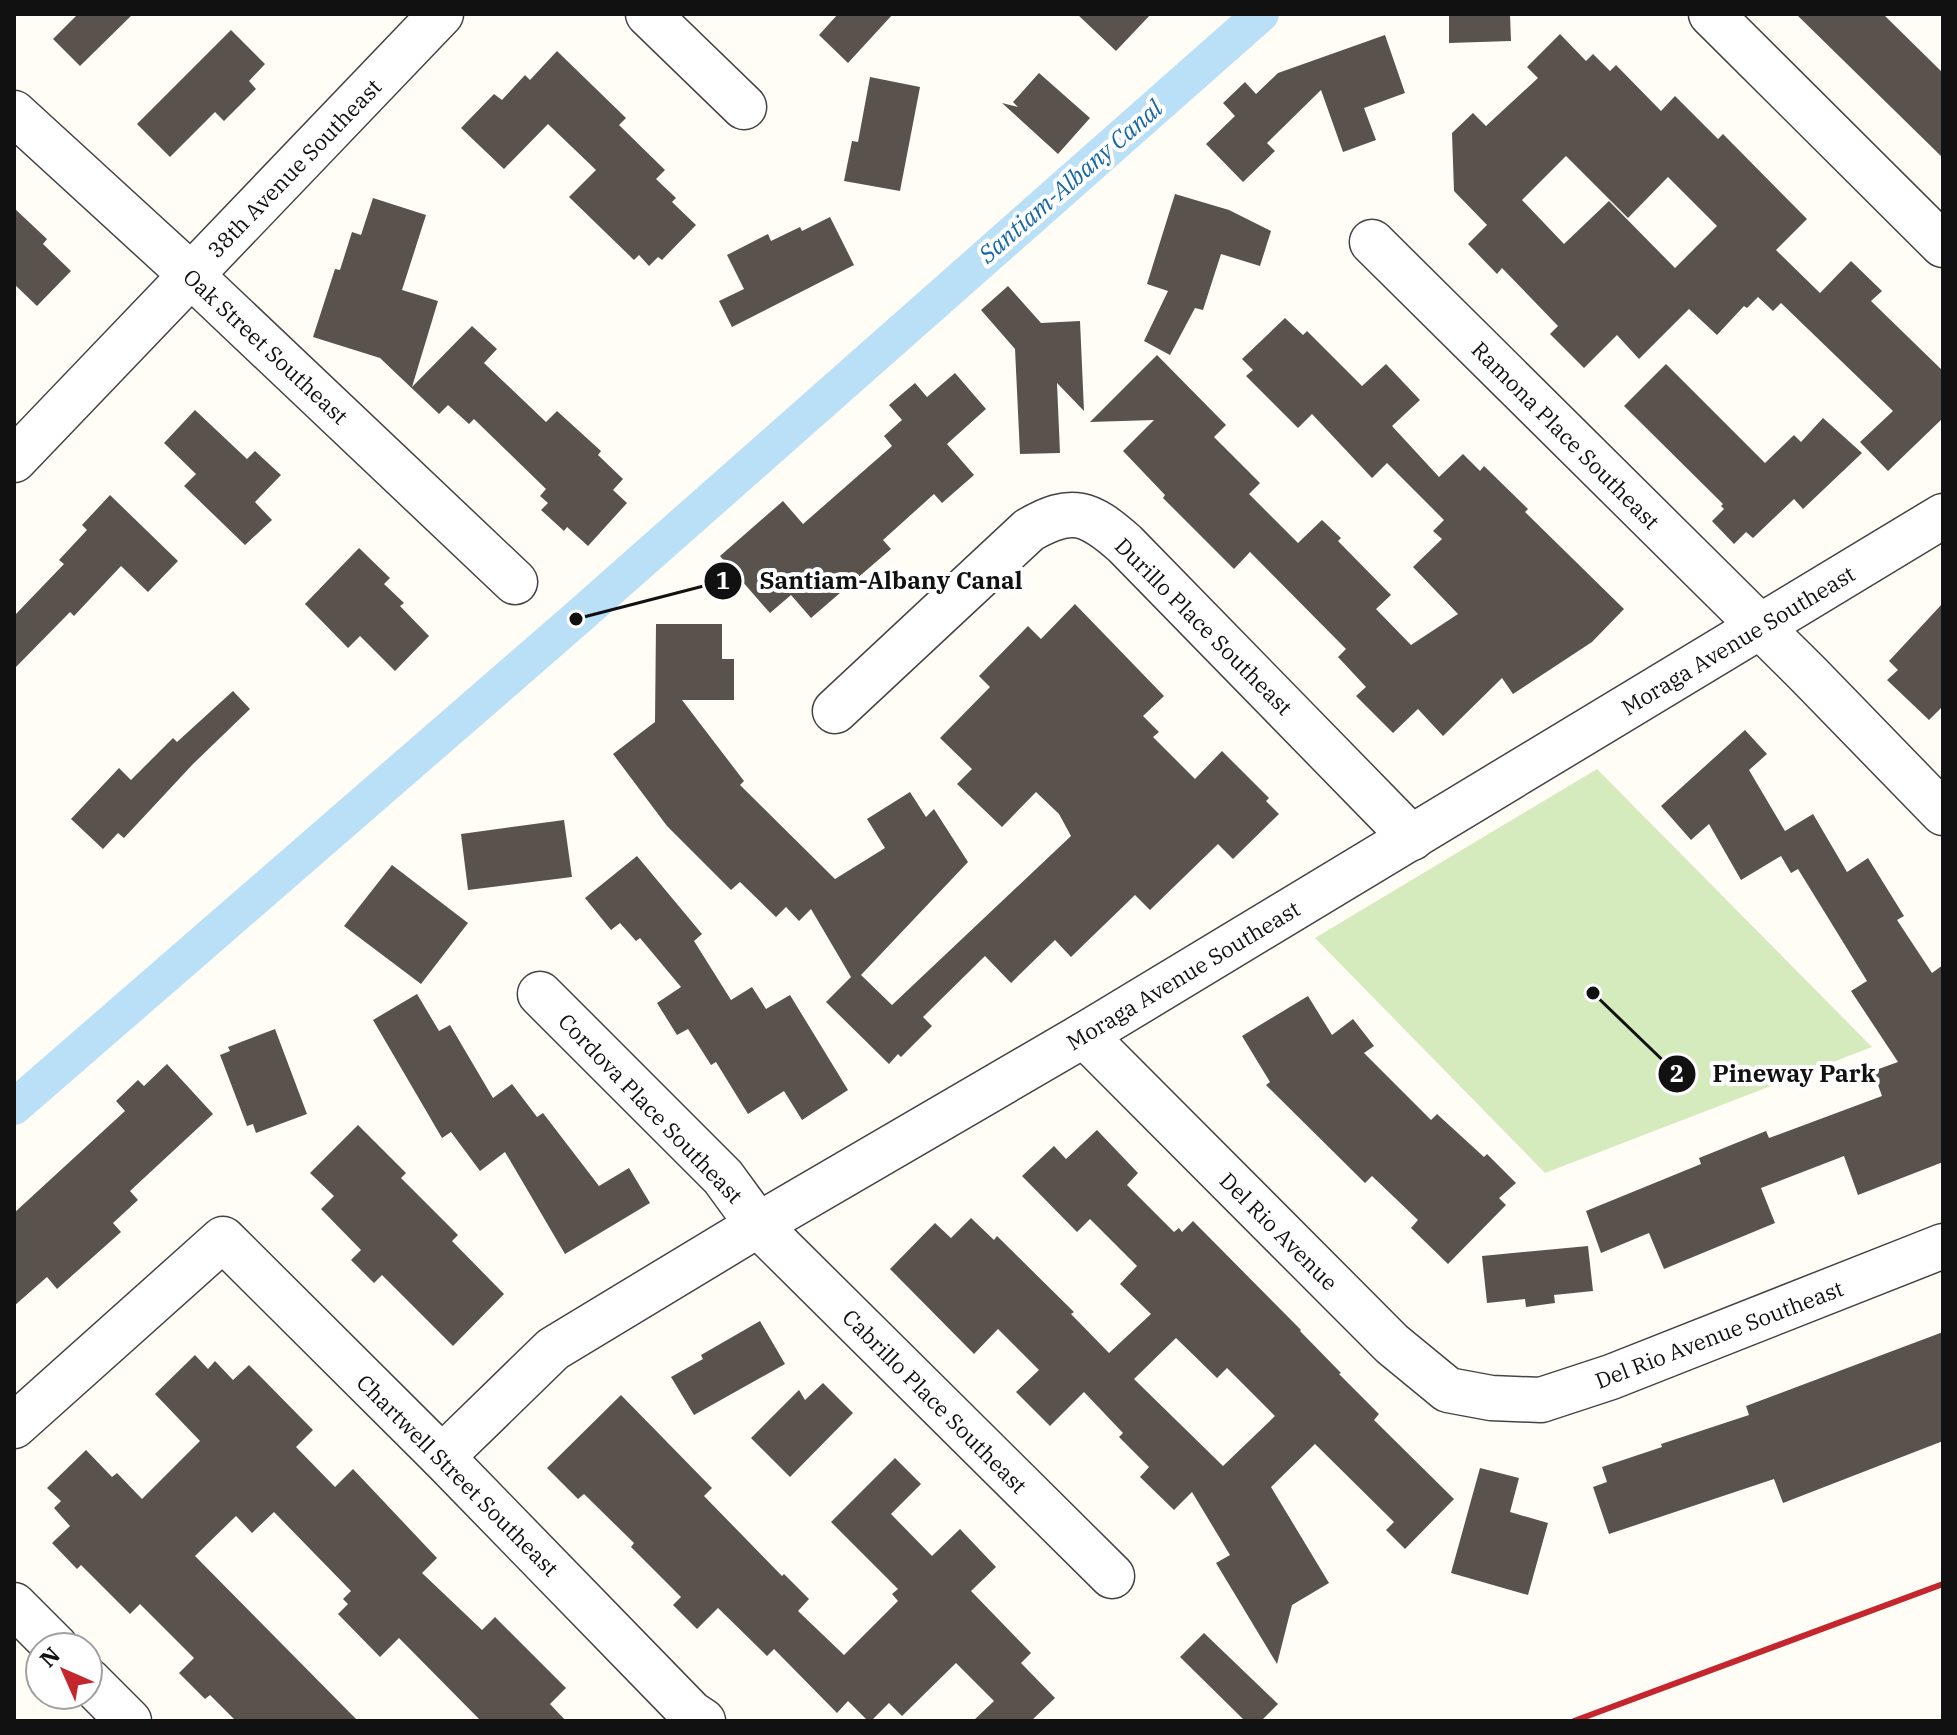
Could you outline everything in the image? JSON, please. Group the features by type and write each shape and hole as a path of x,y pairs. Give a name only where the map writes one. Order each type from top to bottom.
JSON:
{"street":[{"name":"38th Avenue Southeast","path":"14,460 441,14"},
{"path":"648,14 744,107"},
{"path":"1711,14 1943,245"},
{"name":"Oak Street Southeast","path":"14,113 192,276 515,582"},
{"name":"Ramona Place Southeast","path":"1372,242 1809,675 1943,813"},
{"name":"Durillo Place Southeast","path":"835,711 1029,530 1068,513 1090,519 1125,544 1412,838"},
{"name":"Moraga Avenue Southeast","path":"442,1457 553,1349 1084,1035 1943,516"},
{"name":"Cordova Place Southeast","path":"540,994 723,1177 758,1225"},
{"name":"Del Rio Avenue","path":"1084,1035 1392,1344 1448,1390 1491,1398"},
{"name":"Cabrillo Place Southeast","path":"758,1225 1112,1576"},
{"name":"Chartwell Street Southeast","path":"14,1426 223,1239 442,1457 692,1718"},
{"name":"Del Rio Avenue Southeast","path":"1491,1398 1541,1400 1611,1377 1943,1246"},
{"path":"14,1605 40,1631"},
{"path":"104,1696 129,1721"}],"green space":[{"path":"1597,769 1872,1047 1545,1173 1315,938"}],"building":[{"path":"78,14 133,14 80,66 53,39"},
{"path":"838,14 893,14 848,63 819,35"},
{"path":"1077,14 1151,14 1116,51"},
{"path":"1449,14 1510,14 1511,41 1449,43"},
{"path":"1796,14 1883,14 1943,73 1943,158"},
{"path":"231,30 265,64 249,81 256,89 224,121 215,112 170,157 137,124"},
{"path":"1560,34 1586,61 1593,54 1610,71 1616,65 1661,111 1675,96 1718,139 1723,134 1807,219 1776,250 1820,293 1851,261 1882,291 1871,301 1943,371 1943,418 1888,471 1860,442 1893,411 1781,303 1773,311 1758,297 1747,308 1744,306 1717,335 1689,309 1639,359 1617,335 1584,368 1550,334 1558,326 1502,268 1497,274 1468,244 1487,225 1454,191 1452,133 1473,113 1486,126 1538,78 1527,67","holes":["1566,156 1628,218 1668,177 1717,226 1675,268 1609,201 1564,244 1522,200"]},
{"path":"1385,35 1405,93 1364,108 1376,140 1343,152 1321,90 1267,143 1275,151 1243,182 1206,144 1235,116 1223,103 1245,82 1256,94 1278,73"},
{"path":"557,51 626,118 619,125 665,170 656,179 676,198 672,202 696,225 662,260 658,257 649,266 639,255 634,260 569,197 596,170 548,124 504,169 461,128 494,94 502,100 525,75 530,80"},
{"path":"1039,73 1090,118 1058,154 1002,103 1018,107 1013,102"},
{"path":"870,77 920,87 900,191 844,181 852,141 858,142"},
{"path":"1175,194 1229,210 1271,231 1260,266 1221,254 1203,310 1195,308 1170,355 1144,341 1168,291 1147,284"},
{"path":"373,198 426,215 402,290 438,301 412,387 472,326 497,349 484,363 546,422 557,411 601,451 598,455 623,479 613,490 627,503 588,546 567,527 564,531 541,510 548,503 540,496 546,489 474,419 469,424 448,405 439,414 380,358 313,337 335,269 340,270 352,232 361,235"},
{"path":"14,208 47,239 43,244 71,271 37,306 14,284"},
{"path":"830,217 854,265 732,327 719,301 744,289 727,255 768,234 771,241 800,227 802,231"},
{"path":"1008,286 1041,323 1080,321 1084,411 1057,383 1060,453 1020,454 1015,349 981,310"},
{"path":"1285,318 1303,335 1307,331 1362,386 1386,364 1420,400 1392,426 1439,477 1463,454 1480,471 1484,466 1528,509 1525,512 1624,609 1592,642 1513,694 1502,678 1443,736 1418,709 1393,733 1356,696 1366,687 1338,657 1346,649 1250,552 1234,569 1163,498 1165,495 1123,451 1154,420 1090,422 1157,355 1226,425 1214,437 1260,483 1249,494 1298,543 1322,520 1341,538 1338,541 1391,595 1376,609 1411,645 1458,614 1413,567 1442,539 1433,531 1444,520 1387,463 1372,478 1312,414 1298,428 1246,376 1253,370 1242,359"},
{"path":"1666,364 1765,463 1794,435 1801,442 1823,418 1862,453 1803,509 1794,499 1753,538 1746,532 1734,544 1712,521 1724,509 1723,504 1624,406"},
{"path":"955,373 986,409 947,444 974,475 942,503 934,494 883,540 891,549 811,618 791,595 770,613 720,556 783,501 803,524 892,446 884,436 902,420 889,405 915,383 927,397"},
{"path":"195,410 247,459 255,451 281,475 255,502 272,520 245,545 184,486 196,474 164,443"},
{"path":"110,495 178,561 148,592 121,566 74,616 70,612 14,669 14,616 64,564 59,560 87,530 82,525"},
{"path":"359,548 390,578 384,584 404,603 400,606 429,636 395,671 360,636 348,648 305,604"},
{"path":"1943,603 1943,706 1929,720 1887,680 1898,670 1889,661"},
{"path":"1075,604 1164,696 1143,716 1159,732 1153,737 1195,779 1222,751 1269,798 1266,801 1279,814 1233,859 1218,844 1150,910 1135,895 1071,957 1055,940 1011,983 985,956 923,1017 932,1026 901,1057 898,1054 889,1064 826,1002 851,977 811,909 799,921 786,907 776,917 740,882 731,890 667,826 613,754 655,722 656,624 722,624 722,659 734,659 734,700 682,700 744,781 740,785 835,879 885,848 867,819 910,792 926,817 934,809 968,862 861,975 892,1005 1071,836 1059,814 1036,792 1002,827 957,784 972,769 940,738 990,687 979,676 1028,626 1041,639"},
{"path":"233,691 250,709 124,838 118,833 103,849 71,819 119,768 131,780 173,738 177,742"},
{"path":"1745,730 1767,754 1749,770 1785,831 1813,814 1847,872 1868,858 1904,916 1897,920 1932,973 1943,965 1943,1162 1858,1195 1844,1156 1761,1188 1775,1223 1664,1269 1649,1233 1601,1253 1586,1211 1701,1164 1699,1158 1766,1131 1769,1138 1882,1096 1873,1071 1898,1062 1851,991 1867,981 1798,869 1791,873 1781,856 1741,880 1709,824 1691,840 1661,806"},
{"path":"564,820 572,877 468,890 461,834"},
{"path":"637,856 702,934 694,941 731,1000 752,987 766,1009 790,995 848,1090 802,1120 784,1091 748,1114 716,1062 711,1065 688,1029 677,1035 657,1003 681,987 640,938 636,941 620,923 611,930 585,898"},
{"path":"392,865 468,923 421,984 344,926"},
{"path":"417,994 439,1031 450,1025 493,1098 512,1084 537,1117 543,1113 599,1186 629,1168 650,1203 565,1254 505,1152 480,1171 451,1132 442,1138 373,1020"},
{"path":"1308,996 1332,1035 1353,1019 1374,1046 1364,1053 1431,1120 1437,1114 1484,1157 1487,1154 1516,1183 1499,1198 1506,1205 1448,1264 1411,1228 1418,1220 1372,1176 1365,1183 1266,1085 1270,1082 1242,1036"},
{"path":"275,1029 307,1114 256,1133 253,1124 247,1126 220,1055 230,1051 228,1047"},
{"path":"167,1064 213,1114 130,1191 138,1200 113,1223 121,1232 57,1289 47,1277 14,1306 14,1213 125,1111 116,1101 138,1080 144,1086"},
{"path":"358,1125 406,1173 401,1178 458,1235 452,1241 504,1294 453,1346 382,1275 374,1283 351,1260 361,1250 321,1209 334,1196 310,1173"},
{"path":"1097,1130 1138,1173 1127,1185 1174,1232 1179,1228 1182,1232 1193,1221 1379,1414 1374,1420 1454,1499 1405,1549 1386,1530 1394,1522 1315,1444 1271,1487 1329,1583 1292,1605 1277,1664 1216,1563 1230,1555 1192,1492 1174,1510 1140,1477 1149,1467 1119,1437 1123,1433 1084,1392 1050,1426 1016,1392 1039,1370 998,1329 974,1354 890,1269 935,1223 951,1238 971,1218 994,1240 997,1236 1074,1312 1071,1314 1109,1353 1151,1314 1120,1284 1137,1266 1090,1219 1077,1232 1022,1176 1054,1146 1066,1159","holes":["1176,1338 1217,1378 1227,1368 1275,1416 1223,1466 1134,1379"]},
{"path":"1588,1246 1593,1291 1554,1295 1555,1303 1526,1307 1525,1299 1487,1303 1482,1256"},
{"path":"760,1321 785,1364 694,1415 671,1377 703,1359 701,1355"},
{"path":"1943,1332 1943,1441 1783,1503 1774,1479 1609,1534 1593,1487 1607,1482 1602,1467 1749,1415 1746,1406"},
{"path":"195,1355 208,1369 215,1361 233,1380 249,1365 313,1430 296,1447 335,1487 353,1469 437,1558 422,1573 482,1630 495,1617 566,1688 550,1704 566,1721 481,1721 399,1638 380,1657 338,1614 348,1604 343,1599 351,1591 274,1512 252,1533 236,1516 195,1556 358,1721 236,1721 210,1695 205,1699 179,1673 194,1658 140,1604 130,1614 81,1565 77,1569 52,1543 70,1526 54,1508 61,1501 47,1488 86,1450 112,1477 117,1473 142,1499 200,1441 155,1394"},
{"path":"823,1383 853,1413 790,1477 751,1438 799,1390 805,1400"},
{"path":"621,1395 712,1488 704,1496 782,1576 784,1574 809,1599 798,1611 844,1655 898,1601 892,1594 898,1589 831,1522 895,1458 921,1484 891,1514 932,1556 960,1529 996,1567 971,1591 1031,1653 1021,1663 1055,1698 1031,1721 973,1721 994,1701 956,1663 902,1716 889,1703 868,1721 848,1701 837,1713 774,1649 767,1656 718,1608 697,1629 673,1605 681,1597 631,1547 634,1543 584,1494 578,1499 547,1468"},
{"path":"1480,1468 1519,1478 1510,1512 1548,1523 1528,1595 1451,1573"},
{"path":"1204,1633 1278,1704 1261,1721 1245,1721 1180,1657"}],"waterway":[{"name":"Santiam-Albany Canal","path":"14,1107 576,619 1261,14"}],"railway":[{"path":"1574,1721 1943,1584"}],"place":[{"name":"Santiam-Albany Canal","path":"576,619"},
{"name":"Pineway Park","path":"1593,993"}]}
